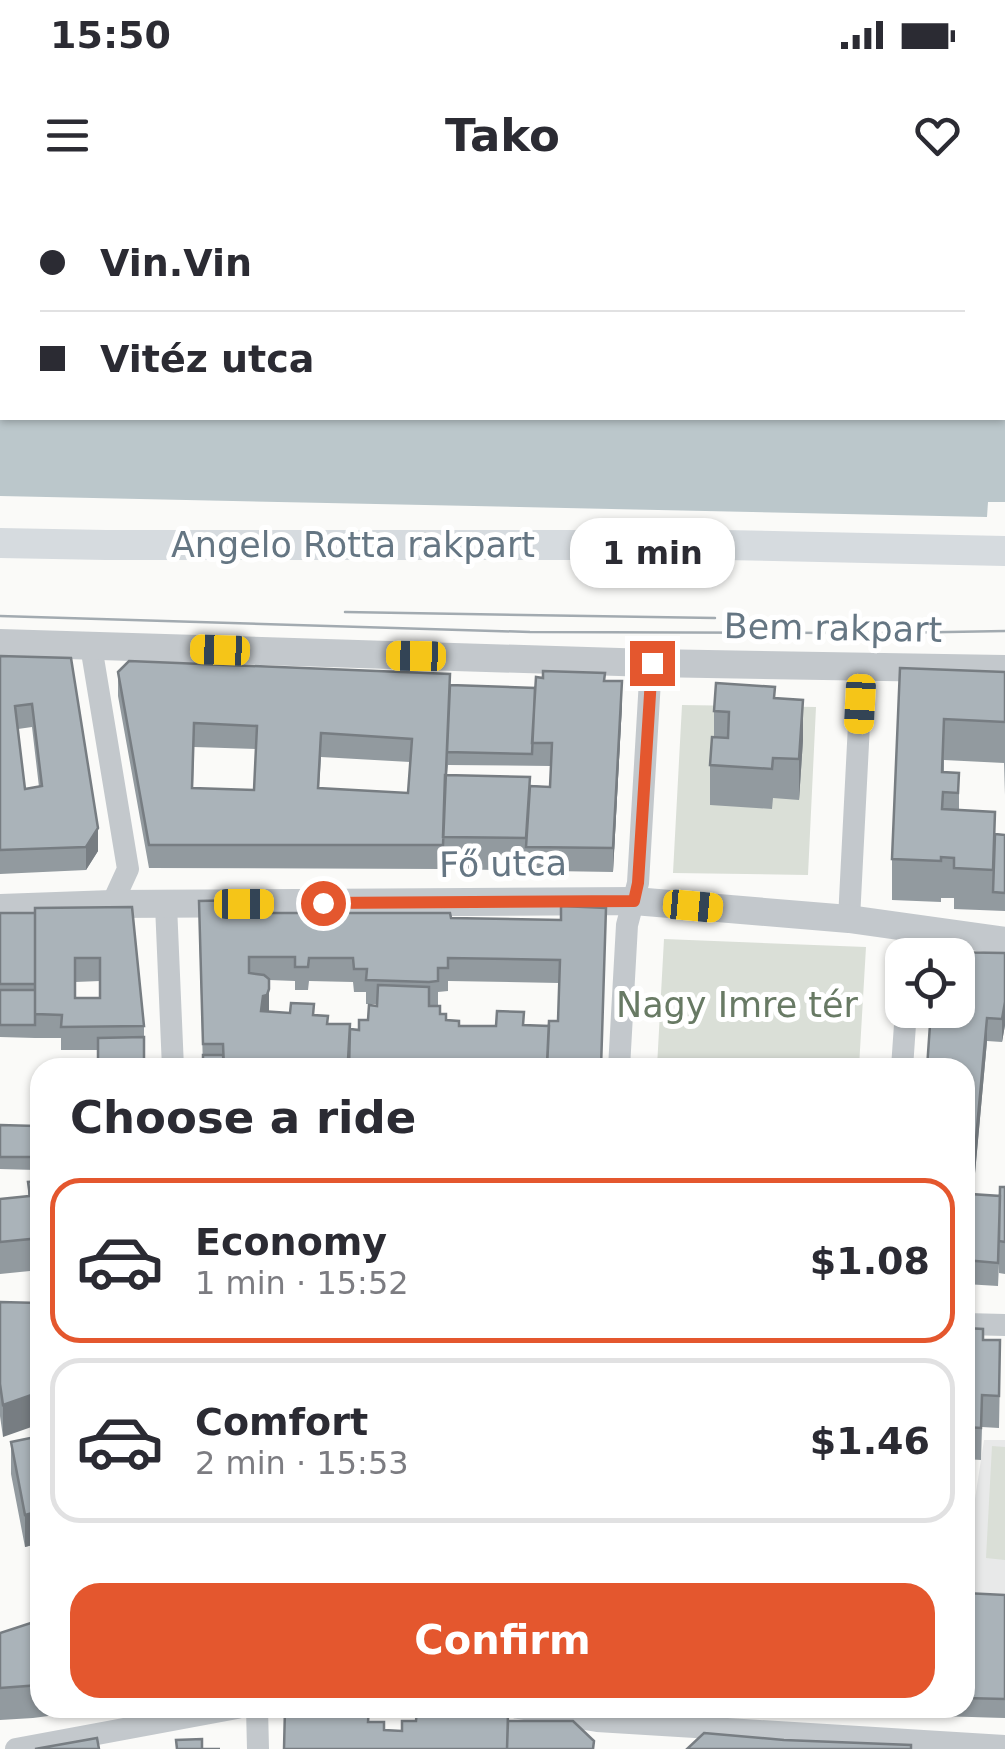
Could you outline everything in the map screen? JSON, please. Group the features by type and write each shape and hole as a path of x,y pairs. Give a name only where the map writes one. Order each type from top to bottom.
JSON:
{"main road":[{"name":"Angelo Rotta rakpart","path":"0,543 724,545 1005,551"}],"street":[{"name":"Bem rakpart","path":"0,642 652,663 1005,668"},
{"path":"91,646 128,868 112,904"},
{"path":"620,1058 627,925 638,883 652,663"},
{"path":"849,919 862,666"},
{"name":"Fő utca","path":"0,908 634,901 849,919 1005,941"},
{"path":"166,905 173,1058"},
{"path":"911,938 912,926"},
{"path":"903,1058 905,1028"},
{"path":"975,1324 1005,1324"},
{"path":"16,1749 183,1718"},
{"path":"257,1718 258,1749"},
{"path":"619,1718 652,1724 1005,1746"},
{"path":"649,1749 652,1724"}],"shaded area":[{"path":"0,420 1005,420 1005,502 988,502 987,517 0,496"},
{"path":"984,1440 1005,1440 1005,1718 975,1717 975,1499"}],"green space":[{"path":"682,705 816,707 808,875 673,873"},
{"name":"Nagy Imre tér","path":"664,939 866,947 860,1058 657,1058"},
{"path":"992,1446 1005,1447 1005,1560 986,1558"}],"building":[{"path":"0,656 71,658 98,828 86,847 0,850","holes":["32,704 42,786 25,789 15,706"]},
{"path":"129,661 450,674 443,845 149,845 118,672","holes":["194,723 257,726 254,790 192,788","321,733 412,739 408,793 318,788"]},
{"path":"900,668 1005,672 1005,722 944,719 942,772 959,773 958,793 943,792 942,809 995,812 993,870 954,868 954,858 892,859"},
{"path":"543,671 605,673 604,681 622,681 613,848 526,847 530,786 550,787 552,743 532,743 536,677 543,678"},
{"path":"716,683 775,687 774,698 803,700 799,759 773,758 772,769 710,765 712,737 728,738 729,712 714,711"},
{"path":"450,685 535,688 532,754 447,752"},
{"path":"445,775 530,777 526,838 443,837"},
{"path":"995,834 1005,835 1005,893 993,892"},
{"path":"243,900 243,913 450,913 451,918 561,920 561,906 606,908 601,1058 547,1058 549,1021 558,1021 560,960 448,958 448,968 438,968 438,981 429,982 366,980 367,969 354,969 353,958 309,958 308,967 295,967 295,957 249,957 249,973 269,979 261,1011 290,1013 291,1003 314,1004 313,1015 328,1016 327,1024 350,1024 348,1058 224,1058 223,1044 203,1044 199,901"},
{"path":"132,907 144,1026 61,1027 62,1015 35,1014 35,908","holes":["75,958 100,958 100,998 75,998"]},
{"path":"0,913 35,913 35,984 0,984"},
{"path":"975,953 1005,953 1002,1019 987,1018 975,1150 975,1058 928,1058 930,1028 975,1028"},
{"path":"378,985 429,987 429,1006 440,1006 440,1014 446,1014 446,1020 459,1021 459,1026 496,1026 497,1011 524,1012 523,1025 549,1026 547,1058 349,1058 350,1029 359,1030 359,1020 368,1020 369,1005 377,1006"},
{"path":"0,990 35,990 35,1025 0,1025"},
{"path":"144,1037 144,1058 98,1058 98,1038"},
{"path":"0,1125 30,1126 30,1157 0,1157"},
{"path":"1000,1187 1005,1187 1005,1242 999,1241"},
{"path":"975,1194 1000,1196 998,1263 975,1261"},
{"path":"30,1196 30,1239 0,1242 0,1199"},
{"path":"0,1302 30,1303 30,1396 3,1405"},
{"path":"975,1329 983,1329 983,1340 1000,1340 999,1396 982,1395 981,1428 975,1428"},
{"path":"30,1438 30,1514 25,1515 11,1442"},
{"path":"975,1594 1005,1595 1005,1699 975,1698"},
{"path":"30,1623 30,1686 0,1688 0,1633"},
{"path":"285,1718 368,1718 368,1722 384,1722 384,1730 402,1731 402,1721 416,1718 508,1718 507,1749 284,1749"},
{"path":"508,1721 573,1721 594,1741 593,1749 507,1749"},
{"path":"704,1733 911,1745 911,1749 687,1749"},
{"path":"97,1738 99,1749 35,1749"},
{"path":"202,1739 202,1749 177,1749 176,1740"}],"tram line":[{"path":"345,612 715,618"},
{"path":"0,616 530,632 1005,631"}],"route":[{"path":"323,903 634,901 652,663"}]}
